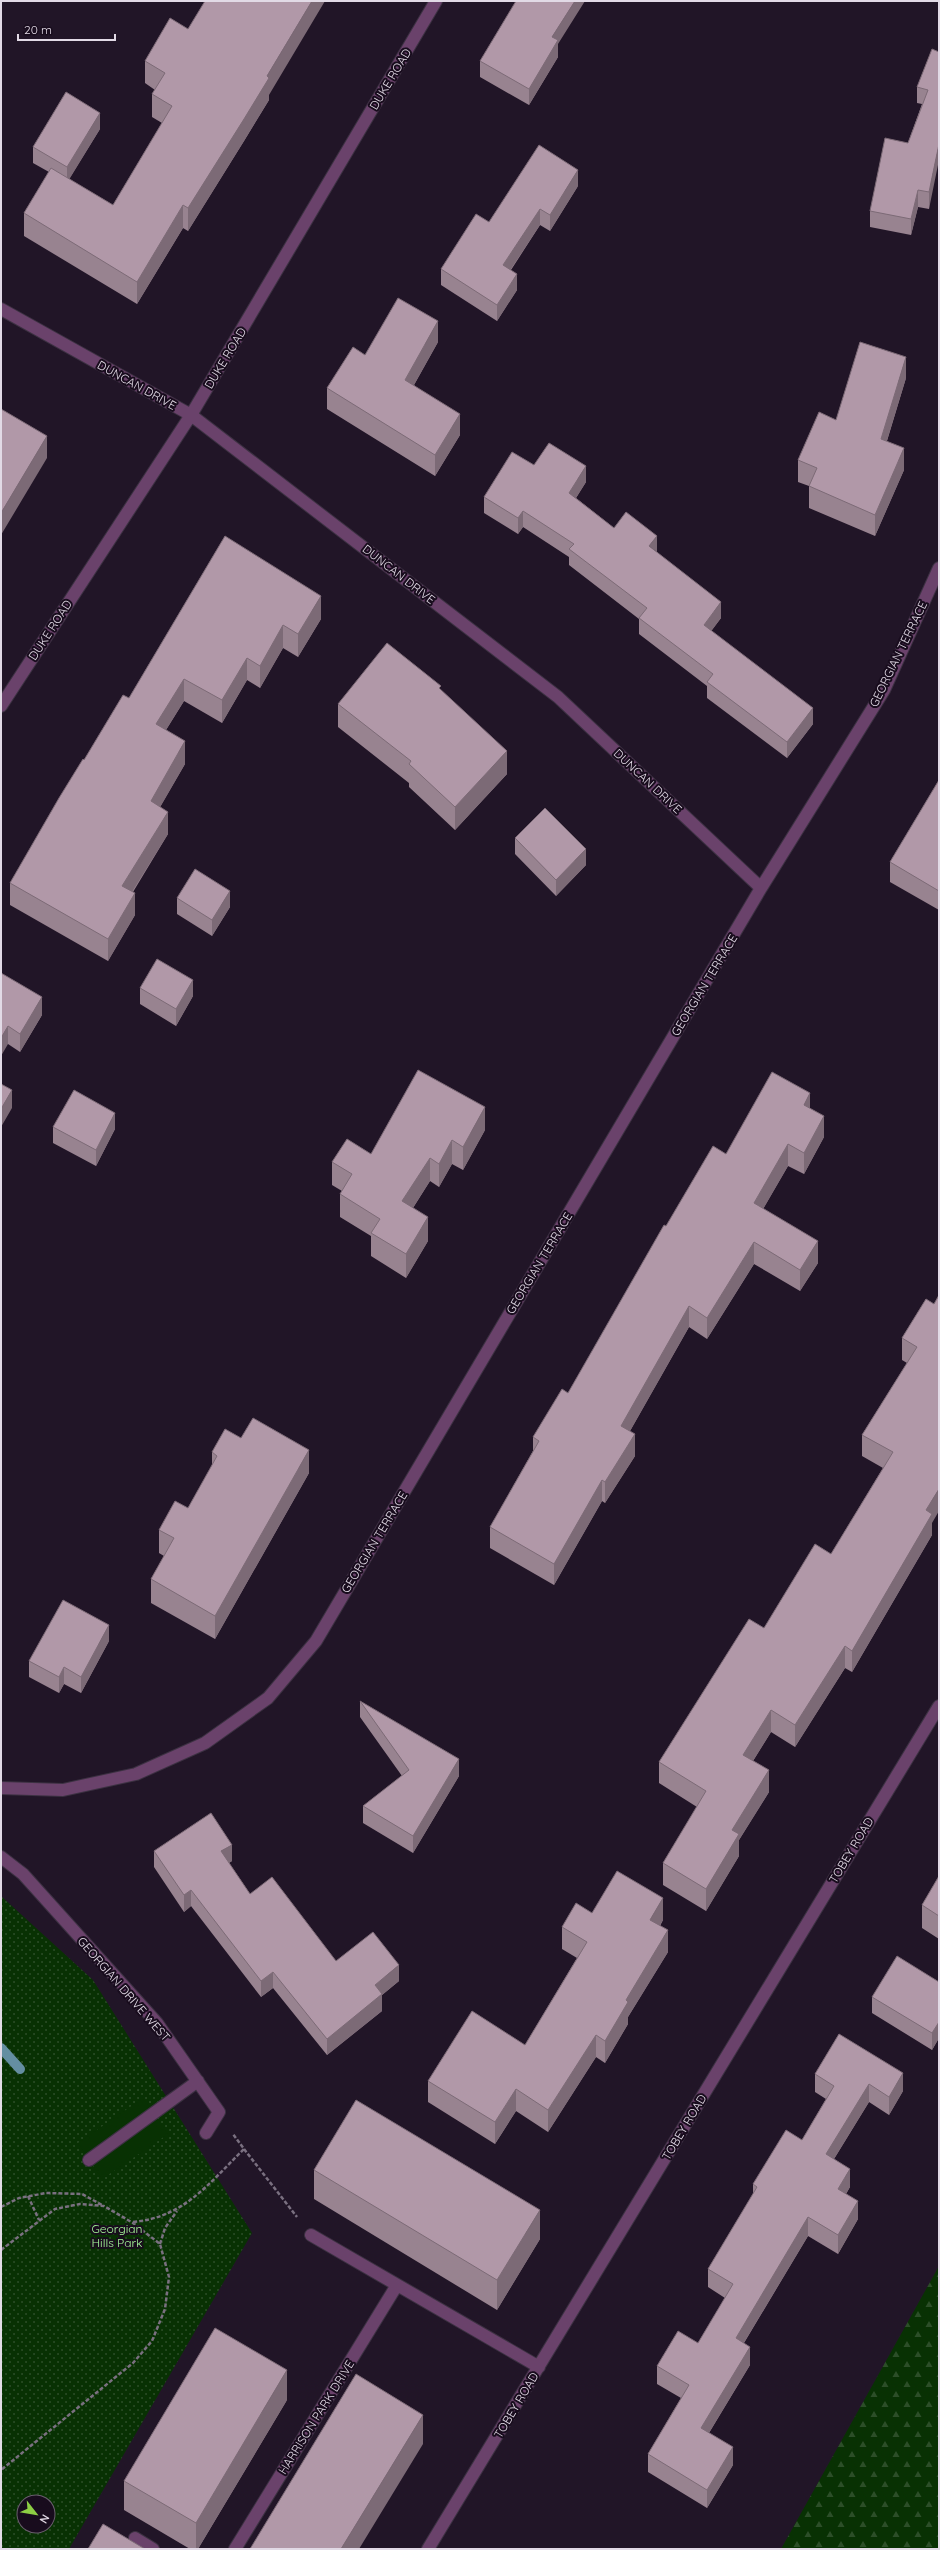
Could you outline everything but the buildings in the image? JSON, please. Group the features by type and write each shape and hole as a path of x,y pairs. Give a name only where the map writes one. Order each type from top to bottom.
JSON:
{"street":[{"name":"DUKE ROAD","path":"1,706 192,415 436,1"},
{"name":"DUNCAN DRIVE","path":"1,309 192,415 558,697 761,888"},
{"name":"GEORGIAN TERRACE","path":"1,1788 63,1790 136,1774 206,1743 268,1698 320,1634 761,888 884,690 939,568"},
{"name":"TOBEY ROAD","path":"428,2549 939,1706"},
{"name":"GEORGIAN DRIVE WEST","path":"1,1857 23,1874 157,2023 219,2112"},
{"path":"90,2160 198,2081"},
{"path":"206,2133 219,2112"},
{"path":"311,2235 538,2367"},
{"name":"HARRISON PARK DRIVE","path":"235,2549 397,2285"},
{"path":"135,2538 153,2549"}],"path":[{"path":"219,2112 244,2149 311,2235"},
{"path":"1,2470 133,2363 152,2341 165,2309 169,2277 160,2244 165,2228 178,2210 244,2149"},
{"path":"1,2207 28,2196 46,2193 82,2194 133,2223 160,2244"},
{"path":"28,2196 39,2220"},
{"path":"1,2250 55,2209 80,2204 104,2206"},
{"path":"133,2223 154,2220 178,2210"}],"green space":[{"name":"Georgian Hills Park","path":"1,1896 93,1980 252,2233 69,2549 1,2549"},
{"path":"143,2098 168,2134 102,2179 78,2143"},
{"path":"939,2266 939,2549 781,2549"}],"waterway":[{"path":"1,2048 20,2069"}]}
